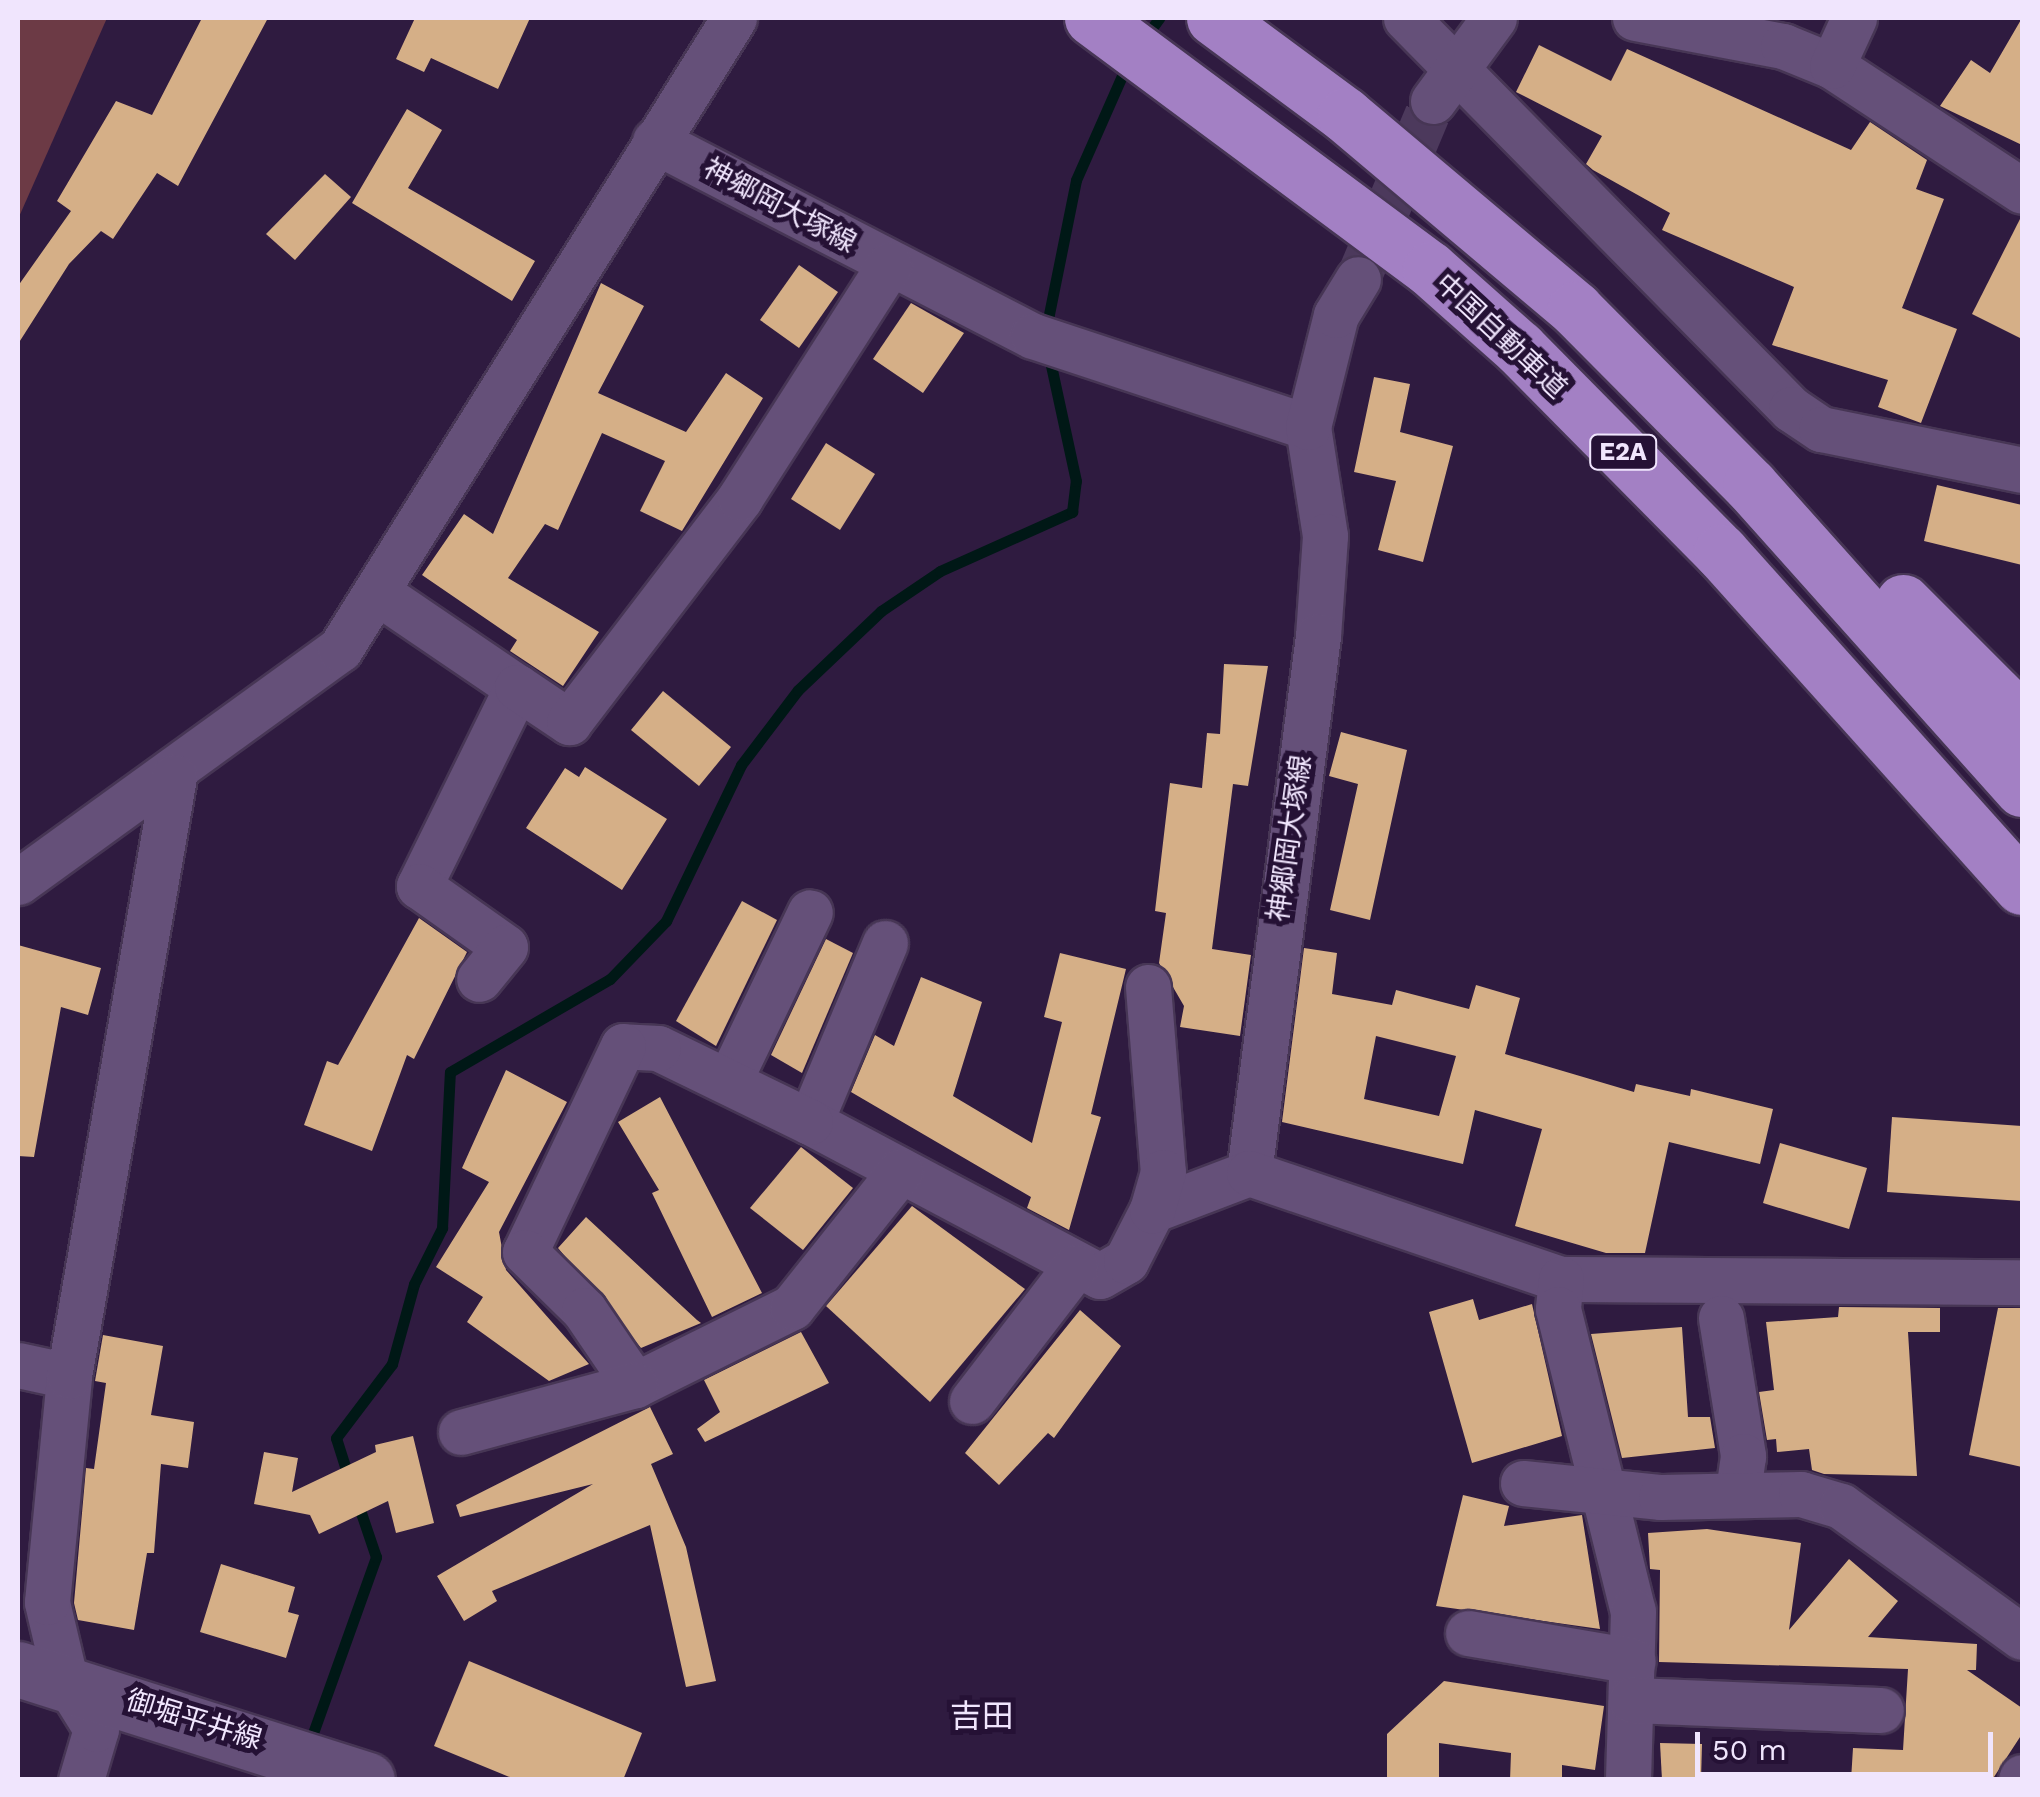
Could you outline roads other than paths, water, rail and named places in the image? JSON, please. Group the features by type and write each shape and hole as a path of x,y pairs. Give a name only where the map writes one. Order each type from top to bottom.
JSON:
{"highway":[{"name":"中国自動車道","path":"1092,18 1172,72 1519,348 1721,552 2022,887"},
{"name":"E2A","path":"1214,18 1488,230 1750,485 2022,789"},
{"path":"1488,230 1703,406 2022,721"},
{"path":"1950,808 2022,910"}],"street":[{"path":"18,882 174,776 340,649 734,18"},
{"path":"1406,18 1457,62 1791,409 1821,429 2022,470"},
{"path":"1433,101 1457,62 1494,18"},
{"path":"1635,18 1783,46 1832,66 2022,191"},
{"path":"1832,66 1854,18"},
{"name":"神郷岡大塚線","path":"655,140 889,265 1045,341 1308,427 1326,536 1318,636 1249,1173"},
{"path":"377,592 568,722 740,498 889,265"},
{"path":"1308,427 1336,314 1358,278"},
{"path":"480,978 505,947 419,886 517,687"},
{"path":"81,1780 96,1728 41,1674 47,1602 69,1376 174,776"},
{"path":"729,1081 810,912"},
{"path":"810,1122 885,943"},
{"path":"635,1385 584,1310 525,1252 623,1046 658,1048 810,1122 1075,1267 1116,1272 1152,1210 1163,1172 1148,987"},
{"path":"461,1432 635,1385 792,1306 900,1171"},
{"path":"1152,1210 1249,1173 1561,1279 2022,1282"},
{"path":"972,1400 1075,1267"},
{"path":"1561,1279 1558,1309 1633,1611 1628,1780"},
{"path":"1722,1318 1743,1456 1738,1492"},
{"path":"18,1365 69,1376"},
{"path":"1523,1482 1606,1494 1738,1492 1841,1506 2022,1637"},
{"path":"1468,1633 1632,1680 1881,1710"},
{"name":"御堀平井線","path":"41,1674 368,1780"}],"waterway":[{"path":"1144,39 1159,18"},
{"path":"1046,329 1076,180 1128,62"},
{"path":"349,1479 336,1438 392,1364 414,1284 442,1228 450,1072 610,979 666,921 741,765 798,690 881,611 940,571 1072,512 1076,481 1048,352"},
{"path":"308,1747 376,1557 357,1501"}],"tunnel":[{"path":"1358,279 1433,101"}],"district":[{"name":"吉田","path":"982,1716"}]}
